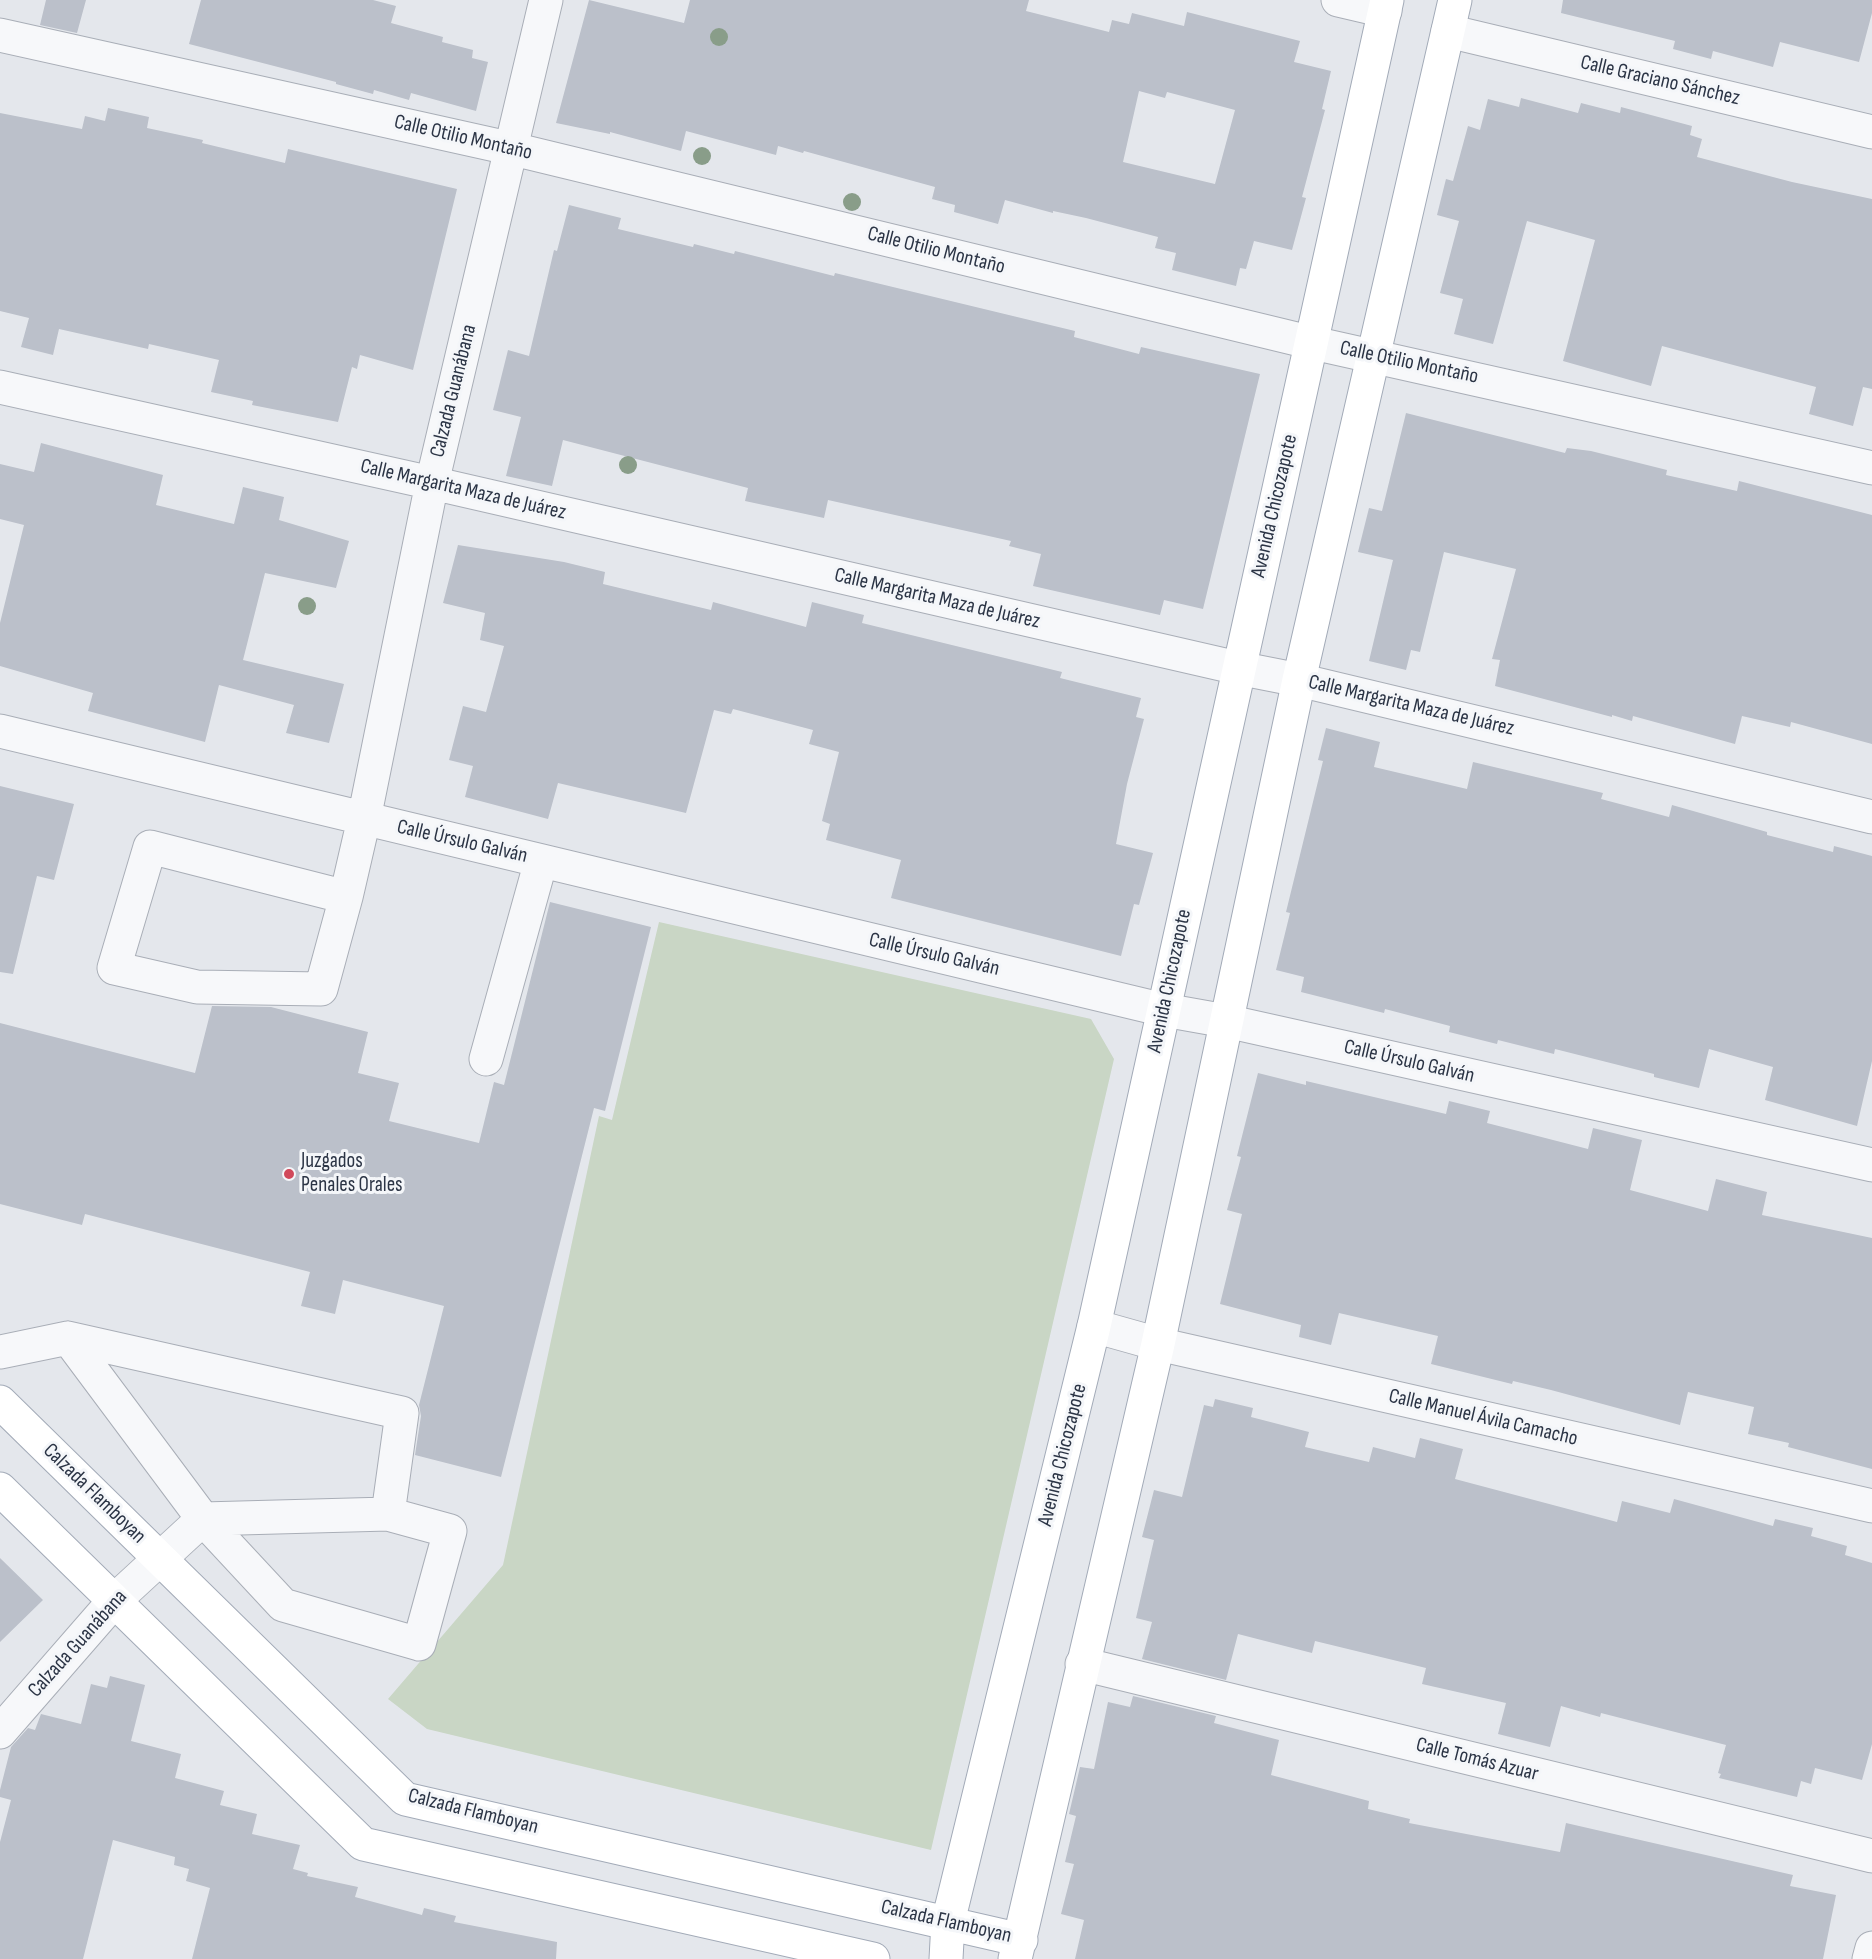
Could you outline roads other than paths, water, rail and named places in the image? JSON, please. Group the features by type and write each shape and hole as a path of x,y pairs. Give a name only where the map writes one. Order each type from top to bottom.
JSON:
{"main road":[{"name":"Avenida Chicozapote","path":"946,1959 948,1922 1094,1326 1386,5"},
{"path":"1018,1949 1082,1664 1158,1344 1299,680 1451,15"},
{"name":"Calzada Flamboyan","path":"0,1402 405,1799 948,1922 1018,1949"},
{"path":"0,1489 363,1844 873,1959"}],"street":[{"name":"Calzada Guanábana","path":"346,897 150,847 114,968 197,987 321,989 346,897 364,819 432,483 513,149 546,0"},
{"path":"1338,0 1386,5"},
{"name":"Calle Graciano Sánchez","path":"1451,15 1872,132"},
{"name":"Calle Otilio Montaño","path":"0,35 513,149 1313,343 1872,468"},
{"name":"Calle Margarita Maza de Juárez","path":"0,387 432,483 1238,669 1299,680 1872,817"},
{"name":"Calle Úrsulo Galván","path":"0,732 1164,1010 1226,1021 1872,1165"},
{"path":"486,1059 541,861"},
{"name":"Calle Manuel Ávila Camacho","path":"1094,1326 1158,1344 1872,1506"},
{"path":"0,1352 68,1338 402,1413 388,1514"},
{"path":"68,1338 203,1519 284,1605 419,1644 450,1531 388,1514 203,1519"},
{"name":"Calzada Guanábana","path":"0,1732 114,1601 158,1558 203,1519"},
{"name":"Calle Tomás Azuar","path":"1082,1664 1872,1856"},
{"path":"1869,1959 1872,1948"}],"place":[{"name":"Juzgados Penales Orales","path":"289,1174"}]}
